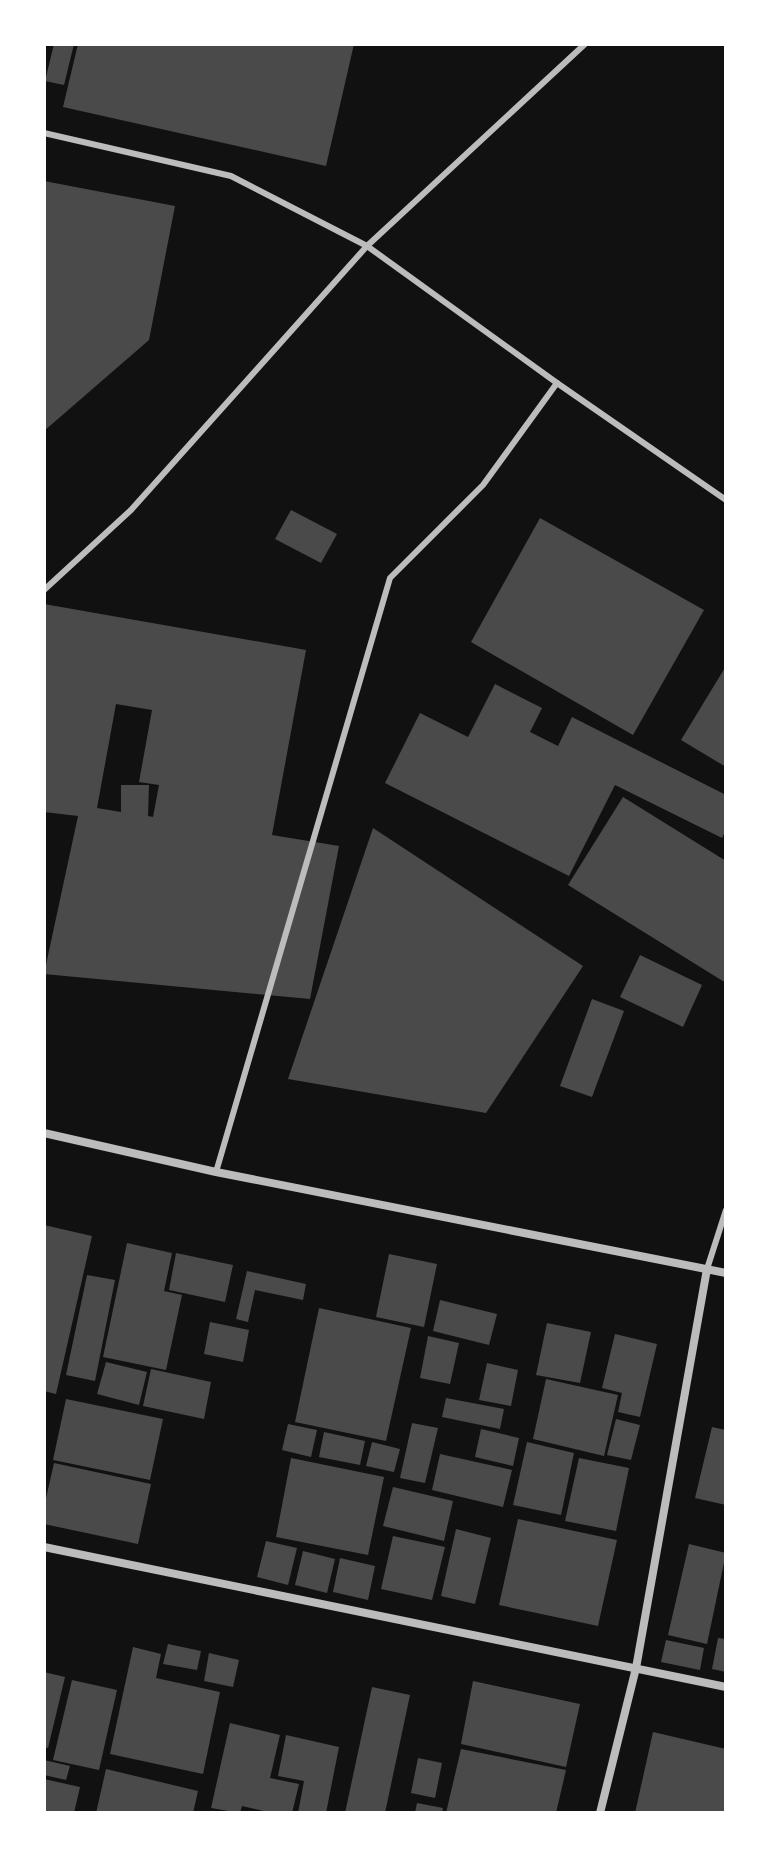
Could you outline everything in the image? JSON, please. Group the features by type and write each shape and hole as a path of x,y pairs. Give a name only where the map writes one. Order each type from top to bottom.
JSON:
{"street":[{"path":"44,1133 216,1172 726,1273"},
{"path":"600,1813 636,1668 707,1269"},
{"path":"44,1547 726,1687"}],"lane":[{"path":"44,590 131,510 367,246 585,44"},
{"path":"44,133 231,176 367,246 726,500"},
{"path":"216,1172 390,578 483,485 557,383"},
{"path":"707,1269 726,1210"}],"building":[{"path":"54,44 74,44 64,85 45,81"},
{"path":"78,44 354,44 326,166 63,107"},
{"path":"44,181 175,206 149,340 44,431"},
{"path":"291,510 337,534 321,563 275,539"},
{"path":"540,518 704,610 633,735 471,642"},
{"path":"44,604 306,650 272,835 339,846 310,999 44,974 78,816 44,812","holes":["116,704 152,710 139,782 159,785 153,817 148,816 149,785 121,785 121,812 97,808"]},
{"path":"726,666 726,767 681,740"},
{"path":"495,684 542,708 530,732 558,746 572,717 726,795 726,830 722,838 615,785 569,876 385,783 420,713 468,737"},
{"path":"623,797 726,861 726,983 568,885"},
{"path":"373,828 583,966 486,1113 288,1079"},
{"path":"640,955 702,985 683,1027 620,997"},
{"path":"592,999 624,1011 592,1097 560,1086"},
{"path":"44,1225 92,1236 56,1394 44,1391"},
{"path":"127,1243 172,1253 164,1291 182,1295 166,1370 103,1357"},
{"path":"176,1253 233,1265 225,1302 169,1290"},
{"path":"389,1254 437,1264 424,1327 376,1317"},
{"path":"247,1271 306,1284 303,1300 255,1290 248,1322 236,1319"},
{"path":"87,1275 115,1280 95,1381 66,1375"},
{"path":"440,1300 497,1314 489,1345 433,1331"},
{"path":"319,1308 411,1328 386,1441 295,1422"},
{"path":"210,1322 249,1330 243,1362 204,1354"},
{"path":"547,1323 591,1332 580,1383 536,1375"},
{"path":"615,1334 657,1344 640,1417 618,1412 622,1393 602,1388"},
{"path":"428,1336 459,1343 450,1384 420,1378"},
{"path":"106,1362 147,1372 139,1405 97,1394"},
{"path":"487,1363 518,1370 511,1406 479,1400"},
{"path":"151,1369 211,1382 204,1419 143,1406"},
{"path":"546,1379 618,1395 604,1456 533,1439"},
{"path":"446,1398 504,1409 500,1429 442,1417"},
{"path":"66,1399 163,1419 150,1480 53,1460"},
{"path":"616,1419 640,1425 631,1460 607,1455"},
{"path":"412,1423 438,1428 425,1483 400,1478"},
{"path":"288,1424 317,1430 311,1457 282,1450"},
{"path":"712,1427 726,1430 726,1505 695,1498"},
{"path":"481,1429 519,1438 513,1466 475,1457"},
{"path":"324,1432 365,1441 360,1465 319,1457"},
{"path":"372,1442 400,1449 394,1472 366,1466"},
{"path":"527,1442 574,1453 561,1515 513,1505"},
{"path":"440,1454 512,1470 503,1507 432,1490"},
{"path":"291,1458 384,1477 368,1555 276,1537"},
{"path":"579,1458 629,1468 616,1531 565,1521"},
{"path":"54,1463 151,1484 138,1544 44,1524 44,1507"},
{"path":"393,1487 453,1501 444,1541 383,1526"},
{"path":"518,1519 617,1540 598,1626 499,1605"},
{"path":"456,1529 491,1538 475,1604 441,1596"},
{"path":"393,1536 445,1547 432,1600 381,1589"},
{"path":"266,1541 297,1548 288,1585 257,1577"},
{"path":"689,1544 726,1553 707,1644 668,1635"},
{"path":"303,1551 335,1559 327,1593 295,1585"},
{"path":"340,1558 375,1566 368,1600 333,1592"},
{"path":"718,1638 726,1639 726,1672 712,1669"},
{"path":"666,1640 704,1648 700,1670 661,1662"},
{"path":"168,1644 201,1651 197,1670 163,1664"},
{"path":"133,1647 161,1654 156,1678 220,1692 203,1774 110,1754"},
{"path":"209,1653 239,1660 233,1687 204,1681"},
{"path":"44,1672 65,1677 48,1748 44,1747"},
{"path":"72,1680 117,1690 99,1770 53,1760"},
{"path":"473,1681 580,1704 566,1767 461,1744"},
{"path":"372,1687 410,1695 385,1813 345,1813"},
{"path":"230,1723 280,1735 270,1778 299,1784 292,1813 272,1813 242,1806 240,1813 211,1808"},
{"path":"653,1732 726,1749 726,1813 635,1813"},
{"path":"286,1735 339,1747 326,1813 298,1813 304,1781 278,1776"},
{"path":"461,1749 566,1770 556,1813 446,1813"},
{"path":"418,1758 442,1763 435,1798 411,1793"},
{"path":"44,1760 70,1766 66,1780 44,1775"},
{"path":"106,1769 198,1791 193,1813 96,1813"},
{"path":"44,1779 80,1787 74,1813 44,1813"},
{"path":"417,1803 443,1808 442,1813 415,1813"}]}
